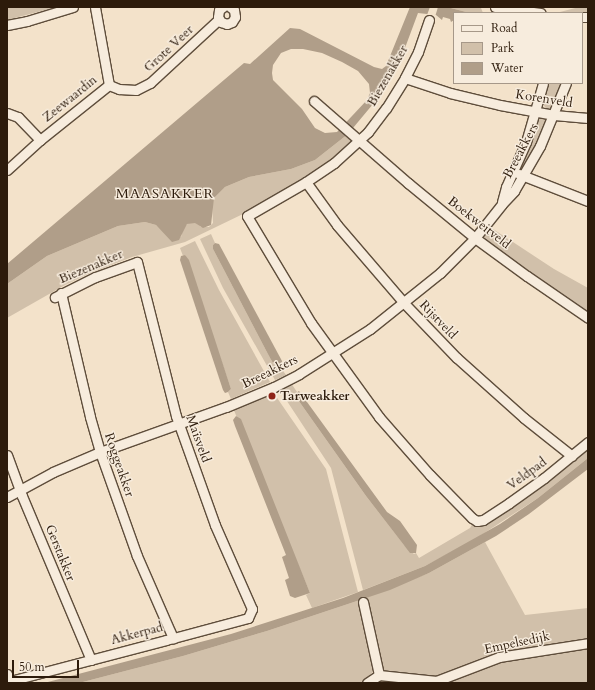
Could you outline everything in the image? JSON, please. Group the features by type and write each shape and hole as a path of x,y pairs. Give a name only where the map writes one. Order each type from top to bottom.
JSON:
{"street":[{"path":"7,25 27,21 73,7"},
{"name":"Zeewaardin","path":"7,170 40,140 109,85 94,7"},
{"name":"Grote Veer","path":"109,85 119,89 136,90 150,84 219,19 218,14 223,7"},
{"path":"219,19 227,24 234,20 235,14 230,7"},
{"path":"495,7 536,11"},
{"name":"Biezenakker","path":"332,354 279,272 247,216 306,182 334,163 360,140 386,108 405,78 418,52 430,20"},
{"name":"Korenveld","path":"405,78 450,93 536,112 588,118"},
{"name":"Breeakkers","path":"502,204 506,187 514,171 536,112 543,84"},
{"name":"Breeakkers","path":"7,496 53,472 100,452 226,407 274,387 332,354 404,304 440,273 475,238 514,191 524,176 554,115 566,84"},
{"path":"314,101 360,140"},
{"path":"7,112 18,117 40,140"},
{"name":"Boekweitveld","path":"360,140 475,238 588,318"},
{"path":"514,171 588,201"},
{"name":"Rijstveld","path":"306,182 337,225 404,304 457,358 507,403 572,456"},
{"name":"Biezenakker","path":"58,295 95,277 137,262"},
{"name":"Maïsveld","path":"137,262 179,424 215,525 252,609 248,618"},
{"name":"Roggeakker","path":"58,295 100,452 137,556 173,638"},
{"name":"Veldpad","path":"332,354 379,418 430,475 477,521 483,520 509,503 572,456 588,442"},
{"name":"Gerstakker","path":"7,455 19,489 91,660"},
{"path":"363,602 379,675"},
{"name":"Akkerpad","path":"8,677 91,660 248,618"},
{"name":"Empelsedijk","path":"434,682 500,657 588,643"},
{"path":"367,683 379,675 434,682"}],"green space":[{"path":"7,7 57,7 7,20"},
{"path":"447,7 477,7 481,8 483,12 466,12"},
{"path":"579,7 588,7 588,13 560,12"},
{"path":"546,84 563,84 552,111 547,110 543,104"},
{"path":"543,117 548,117 541,136 522,169 521,163 537,121"},
{"path":"348,134 355,139 334,158 316,171 245,213 185,242 132,257 88,274 65,285 7,318 7,284 47,256 118,226 145,222 156,225 166,234 181,237 184,226 189,223 196,223 201,227 209,227 213,223 212,204 214,198 225,187 249,177 291,169 315,160"},
{"path":"490,227 554,269 588,288 588,313 485,240 484,235"},
{"path":"211,234 215,243 213,245 213,249 270,358 276,368 281,368 286,375 275,380 223,288 200,239"},
{"path":"195,241 219,290 270,382 231,399 228,392 231,389 185,255 183,256 180,248"},
{"path":"291,383 297,392 296,397 366,496 404,545 414,554 416,553 419,558 470,528 473,523 588,446 588,458 538,498 472,541 425,566 363,590 331,468 281,392 280,388"},
{"path":"273,392 326,469 358,592 312,608 306,595 310,593 233,408"},
{"path":"485,542 525,615 588,608 588,639 437,676 383,672 365,598 429,573"},
{"path":"360,600 374,671 361,683 79,683 183,656 267,631"},
{"path":"588,646 588,683 437,683 509,658"},
{"path":"378,679 421,683 372,683"}],"water":[{"path":"410,7 447,7 466,12 453,12 453,21 451,22 450,19 443,17 442,20 436,15 418,13 402,56 383,92 348,134 315,160 291,169 249,177 225,187 214,198 211,225 203,228 195,223 187,224 179,240 172,242 156,225 145,222 118,226 47,256 7,284 7,264 244,63 250,64 290,28 300,29 374,67 382,69 386,66","holes":["291,49 303,49 322,53 358,71 369,84 370,93 367,100 337,132 325,133 315,128 302,109 273,80 273,65 281,53"]},
{"path":"215,243 219,244 282,361 281,368 276,368 270,358 213,249 213,245"},
{"path":"185,255 189,260 231,389 225,393 180,260 181,256"},
{"path":"299,391 387,512 400,521 417,545 416,553 410,553 366,496 296,397 296,393"},
{"path":"236,416 241,419 310,593 295,598 290,596 285,580 289,578 282,557 286,555 235,426 233,420"},
{"path":"588,458 588,469 529,514 496,536 429,573 390,590 267,631 183,656 79,683 44,683 231,634 343,598 425,566 500,524 538,498"}],"pier":[{"path":"430,7 438,7 435,17 427,15"}],"place":[{"name":"Tarweakker","path":"272,396"}],"district":[{"name":"MAASAKKER","path":"165,194"}]}
